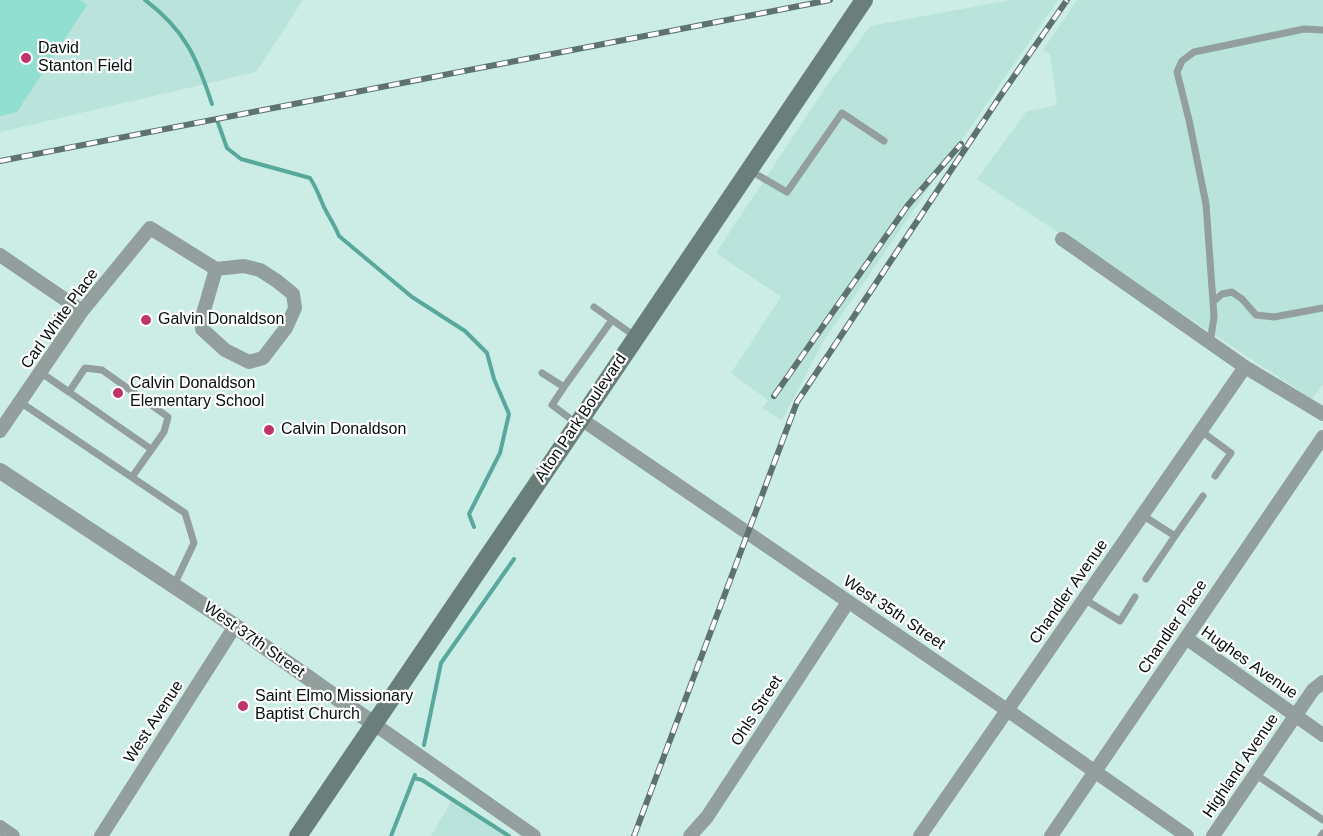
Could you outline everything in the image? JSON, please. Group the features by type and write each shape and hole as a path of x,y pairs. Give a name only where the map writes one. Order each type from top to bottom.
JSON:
{"main road":[{"name":"Alton Park Boulevard","path":"298,836 864,0"}],"street":[{"name":"Carl White Place","path":"0,431 82,311 150,228 216,269"},
{"path":"1062,239 1245,367 1323,414"},
{"path":"0,255 82,311"},
{"path":"244,266 260,270 293,294 295,308 286,328 263,358 249,362 225,350 202,329 202,314 216,269 244,266"},
{"name":"Chandler Avenue","path":"920,836 1245,367"},
{"name":"West 35th Street","path":"580,422 1007,710 1187,836"},
{"name":"Chandler Place","path":"1051,836 1323,437"},
{"name":"West 37th Street","path":"0,471 235,626 534,836"},
{"name":"Ohls Street","path":"690,836 707,817 848,602"},
{"name":"West Avenue","path":"101,836 235,626"},
{"name":"Hughes Avenue","path":"1186,638 1323,735"},
{"name":"Highland Avenue","path":"1213,836 1313,690 1323,682"},
{"path":"0,827 13,836"}],"lane":[{"path":"1210,343 1214,317 1206,204 1177,72 1182,61 1194,52 1304,29 1323,30"},
{"path":"749,170 787,192 842,113 884,141"},
{"path":"1213,302 1222,294 1232,292 1242,298 1256,315 1274,317 1323,308"},
{"path":"594,307 636,337"},
{"path":"580,422 552,405 612,320"},
{"path":"69,392 85,368 102,370 168,417 164,432 132,477"},
{"path":"40,372 151,449"},
{"path":"542,373 564,387"},
{"path":"20,402 184,513 194,543 174,585"},
{"path":"1201,431 1231,453 1215,476"},
{"path":"1146,579 1203,496"},
{"path":"1142,515 1175,536"},
{"path":"1084,599 1120,621 1135,597"},
{"path":"1255,774 1323,820"}],"shaded area":[{"path":"0,0 303,0 256,72 0,132"},
{"path":"1010,0 1058,0 823,342 782,420 762,408 768,400 731,373 781,297 716,253 828,84 870,26"},
{"path":"1077,0 1323,0 1323,384 1312,399 977,179 1026,112 1057,105 1050,55 1043,50"},
{"path":"452,800 506,836 431,836"}],"green space":[{"name":"David Stanton Field","path":"0,0 80,0 87,5 17,112 0,116"}],"waterway":[{"path":"145,0 170,22 188,46 212,104"},
{"path":"217,120 227,148 241,159 310,178 339,236 412,297 465,331 487,353 494,379 509,414 500,453 469,514 474,527"},
{"path":"424,745 441,663 514,559"},
{"path":"391,836 415,775"},
{"path":"414,778 422,780 509,836"}],"railway":[{"path":"0,161 830,0"},
{"path":"634,836 797,402 999,98 1067,0"},
{"path":"774,396 908,205 961,144"}],"place":[{"name":"David Stanton Field","path":"26,58"},
{"name":"Galvin Donaldson","path":"146,320"},
{"name":"Calvin Donaldson Elementary School","path":"118,393"},
{"name":"Calvin Donaldson","path":"269,430"},
{"name":"Saint Elmo Missionary Baptist Church","path":"243,706"}]}
